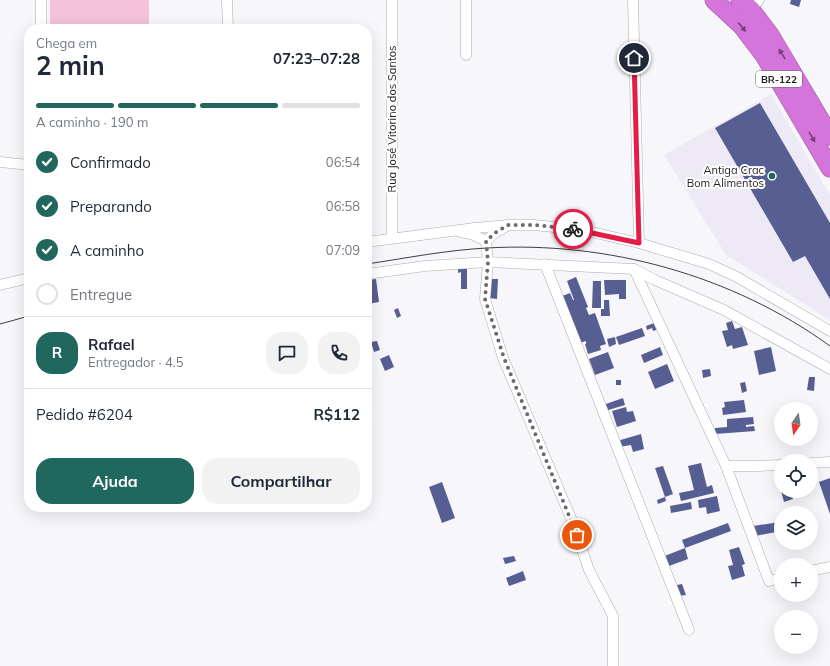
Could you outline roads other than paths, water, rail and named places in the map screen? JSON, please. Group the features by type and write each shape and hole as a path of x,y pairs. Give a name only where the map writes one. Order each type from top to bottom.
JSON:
{"highway":[{"name":"BR-122","path":"714,0 742,26 764,55 830,168"},
{"name":"BR-122","path":"750,3 783,55 830,136"}],"street":[{"path":"41,24 42,0"},
{"path":"227,0 228,24"},
{"name":"Rua José Vitorino dos Santos","path":"392,0 392,238"},
{"path":"466,0 466,55"},
{"path":"633,0 639,243"},
{"path":"0,162 24,164"},
{"path":"372,241 508,225 534,225 583,230 639,243 709,264 737,277 830,332"},
{"path":"486,241 508,225"},
{"path":"456,231 470,234 486,241"},
{"path":"486,241 488,262 485,299 504,358 573,523 589,570 613,616 613,666"},
{"path":"372,273 425,266 488,262 634,269 655,280 724,310 830,369"},
{"path":"545,264 689,630"},
{"path":"634,269 726,466 770,581 774,580"},
{"path":"0,285 24,279"},
{"path":"818,463 830,462"},
{"path":"726,466 774,465"},
{"path":"818,570 830,567"}],"tram line":[{"path":"372,263 442,252 487,248 532,247 577,250 622,257 667,268 710,282 752,300 792,321 830,346"},
{"path":"0,324 24,317"}],"place":[{"name":"Antiga Crac Bom Alimentos","path":"772,176"}]}
